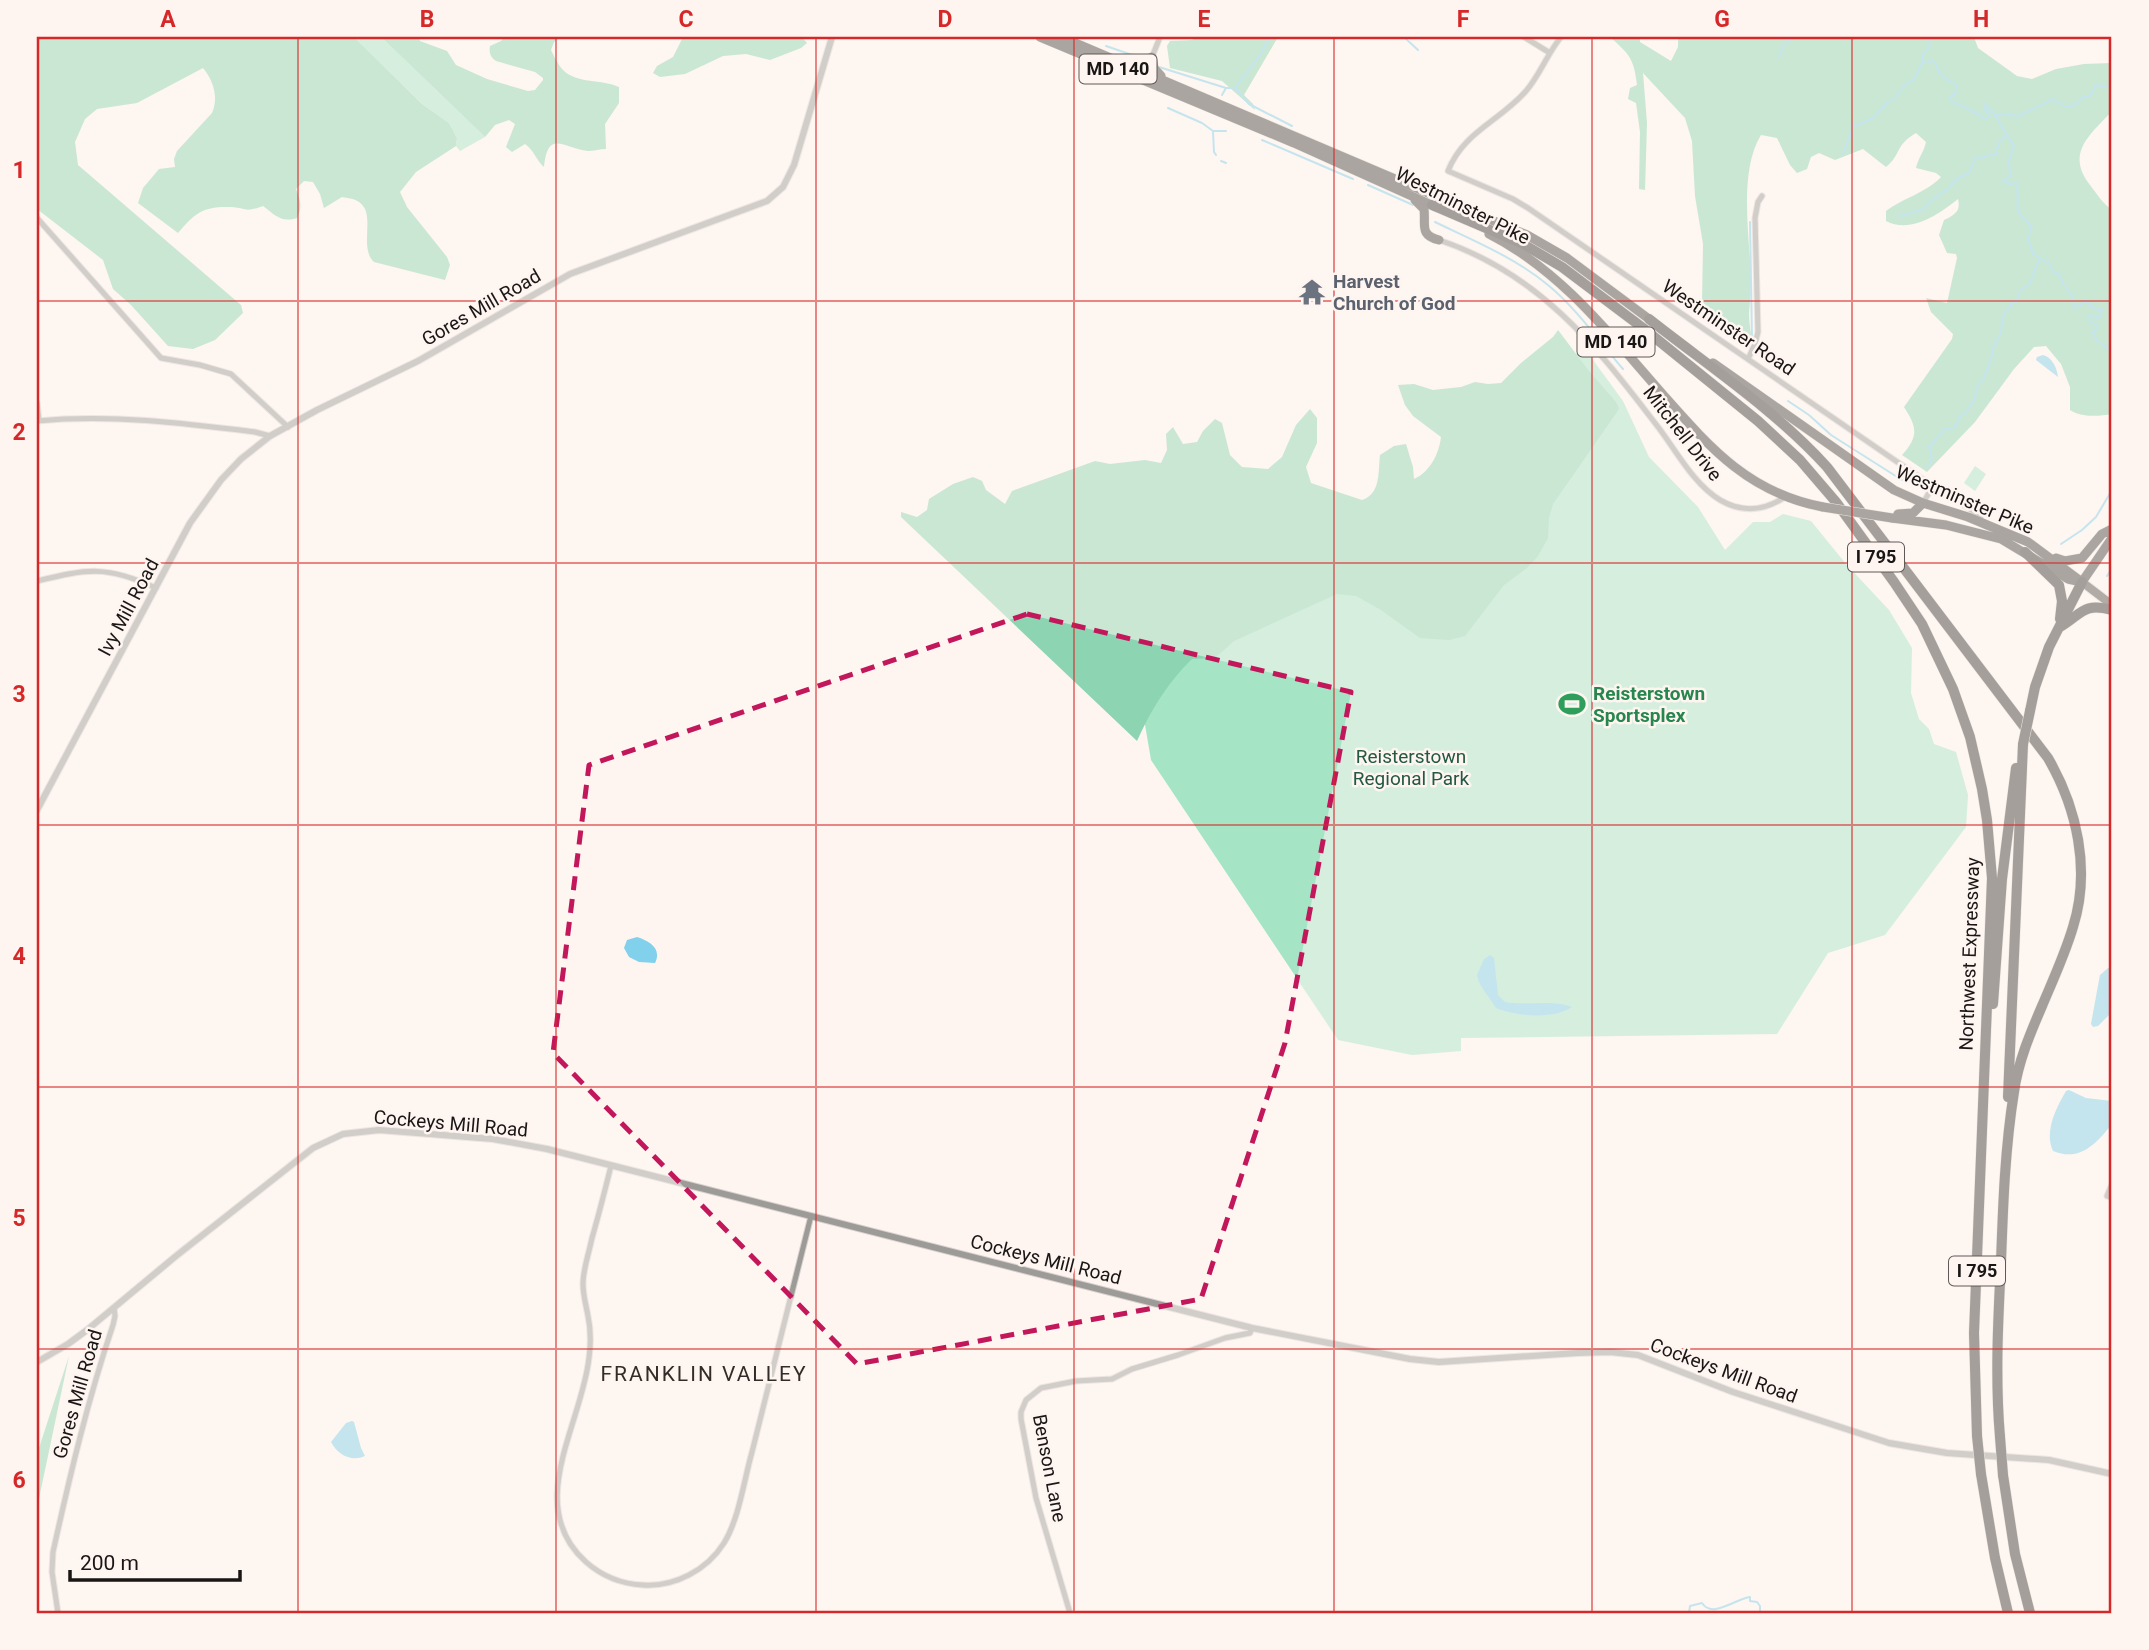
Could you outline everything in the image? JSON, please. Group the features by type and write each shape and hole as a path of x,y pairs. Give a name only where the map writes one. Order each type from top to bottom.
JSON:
{"highway":[{"name":"Westminster Pike","path":"1040,37 1294,143 1432,205 1502,241 1550,274 1580,302 1724,461 1752,481 1784,497 1934,523 2027,547"},
{"name":"Westminster Pike","path":"1061,37 1527,235 1567,258 1877,480 1907,497 1980,519 2027,547 2068,579 2082,582"},
{"path":"1126,64 1140,64 1152,57 1154,68 1164,79"},
{"path":"1405,193 1424,209 1425,230 1429,237 1439,240"},
{"name":"Northwest Expressway","path":"1432,205 1523,244 1562,267 1758,421 1800,460 1836,502 1922,624 1941,660 1963,715 1977,764 1987,820 1992,878 1974,1333 1981,1474 1995,1558 2008,1613"},
{"name":"I 795","path":"1650,319 1765,407 1827,467 2042,751 2068,798 2079,850 2077,908 2074,925 2019,1068 2014,1091 2005,1164 1997,1325 1997,1386 2003,1475 2018,1567 2030,1613"},
{"path":"1890,515 1913,513 1923,503"},
{"path":"1923,503 1925,512 1934,523"},
{"path":"1947,526 1972,526 1980,519"},
{"path":"2027,547 2059,560 2072,561 2082,558 2102,534 2112,529"},
{"path":"1984,1105 2003,868 2017,760 2042,667 2059,627 2082,582 2112,538"},
{"path":"2027,547 2059,585 2062,601 2059,627"},
{"path":"2059,627 2086,608 2112,607"},
{"path":"2005,1164 2023,744"}],"main road":[{"name":"Westminster Pike","path":"2082,582 2112,607"}],"street":[{"name":"Gores Mill Road","path":"270,436 418,361 570,274 767,201 777,194 789,177 832,37"},
{"path":"1152,57 1160,37"},
{"path":"1524,37 1550,52 1561,37"},
{"name":"Westminster Road","path":"1550,52 1527,90 1463,144 1448,171 1528,208 1980,519"},
{"path":"1748,359 1758,332 1755,218 1762,196"},
{"path":"37,218 161,358 231,374 288,426"},
{"name":"Mitchell Drive","path":"1439,240 1498,266 1531,287 1563,315 1607,363 1698,481 1712,495 1727,504 1745,509 1763,509 1784,497"},
{"path":"37,403 38,420 137,420 264,433 270,436"},
{"name":"Ivy Mill Road","path":"37,810 190,523 231,468 270,436"},
{"path":"1923,503 1933,486"},
{"path":"37,581 73,573 103,571 132,578 156,588"},
{"name":"Cockeys Mill Road","path":"37,1362 68,1344 299,1158 322,1143 343,1135 379,1130 493,1139 547,1149 1252,1328 1410,1359 1438,1362 1610,1352 1638,1355 1733,1392 1889,1443 1947,1453 2050,1460 2112,1474"},
{"path":"611,1166 584,1272 584,1294 591,1338 589,1361 557,1495 562,1526 579,1555 598,1572 628,1584 653,1586 691,1574 714,1555 726,1539 753,1446 811,1216"},
{"path":"2112,1184 2107,1196 2112,1198"},
{"name":"Gores Mill Road","path":"58,1613 51,1572 53,1552 81,1431 113,1325 114,1308"},
{"name":"Benson Lane","path":"1070,1613 1034,1486 1021,1419 1026,1400 1047,1386 1076,1381 1112,1380 1132,1368 1250,1333 1252,1328"}],"highlighted area":[{"path":"1027,614 1351,692 1285,1043 1201,1299 857,1364 553,1053 589,765"}],"green space":[{"path":"37,37 354,37 422,104 449,123 457,138 456,146 416,172 400,192 407,207 447,257 450,265 445,280 374,262 367,248 367,214 364,207 357,201 342,197 324,208 313,182 304,181 296,189 300,200 297,218 282,219 263,206 249,210 213,208 200,212 178,233 138,203 143,188 159,169 175,167 177,151 212,113 214,89 203,68 137,103 97,109 85,119 75,142 78,165 241,305 243,313 215,340 193,349 168,346 113,289 103,260 37,209"},
{"path":"354,37 381,37 485,137 460,151 449,123 422,104"},
{"path":"381,37 419,37 420,41 447,51 456,65 487,79 528,91 535,90 543,78 535,72 496,61 490,54 490,46 504,37 561,37 554,42 551,50 563,70 575,77 619,87 619,103 605,124 606,149 588,151 553,144 546,155 544,167 525,144 512,152 506,147 515,124 509,120 495,125 485,137"},
{"path":"683,37 802,37 807,43 770,60 746,54 723,56 685,74 660,77 653,73 657,66 673,57"},
{"path":"1198,37 1278,37 1244,95 1255,110 1222,81 1170,68 1167,46 1170,41 1192,40"},
{"path":"1610,37 1640,37 1640,42 1671,61 1678,47 1678,37 1974,37 1978,48 2017,76 2032,79 2056,69 2112,63 2112,111 2083,145 2080,163 2090,185 2112,210 2112,414 2085,415 2070,410 2070,387 2061,364 2046,346 2034,347 2014,369 1975,422 1927,472 1902,455 1914,437 1912,420 1904,407 1953,334 1931,312 1926,298 1947,303 1957,258 1956,254 1947,253 1939,235 1944,220 1958,210 1958,199 1942,211 1915,224 1886,221 1886,211 1941,177 1916,168 1926,142 1916,133 1901,146 1886,167 1863,149 1835,160 1819,153 1811,157 1807,169 1797,173 1790,165 1777,138 1761,135 1754,150 1747,186 1751,280 1749,318 1753,351 1706,317 1702,304 1703,244 1695,196 1692,141 1685,118 1643,73 1647,123 1645,190 1639,189 1640,132 1636,103 1628,99 1630,88 1637,85 1636,76 1630,57"},
{"path":"1558,330 1619,408 1553,504 1548,538 1538,556 1504,585 1465,636 1449,640 1420,638 1356,596 1337,594 1234,641 1215,658 1192,659 1161,697 1137,741 901,517 901,512 917,517 927,510 929,499 953,484 973,477 982,481 986,490 1005,504 1012,491 1095,461 1110,464 1145,460 1161,463 1167,450 1166,434 1173,427 1183,444 1197,442 1215,419 1222,423 1230,455 1242,467 1268,469 1282,457 1296,425 1310,409 1317,418 1317,443 1306,467 1311,483 1362,500 1376,488 1380,455 1394,446 1406,444 1414,479 1429,467 1438,450 1441,437 1413,416 1405,405 1398,385 1414,384 1433,390 1461,387 1475,382 1501,383"},
{"name":"Reisterstown Regional Park","path":"1582,345 1623,401 1649,457 1698,507 1725,550 1753,522 1770,522 1783,514 1811,521 1889,610 1912,648 1911,693 1919,719 1929,729 1934,744 1956,752 1968,795 1966,827 1885,935 1828,953 1777,1034 1461,1038 1461,1051 1412,1055 1338,1040 1151,760 1143,713 1230,552 1450,555"},
{"path":"1975,466 1986,474 1975,491 1964,483"},
{"path":"69,1356 37,1508 37,1454"},
{"path":"37,1508 39,1613 37,1613"}],"water":[{"path":"2043,355 2054,363 2058,377 2036,360"},
{"path":"637,937 656,950 655,963 639,962 629,957 624,948 627,940"},
{"path":"1490,955 1494,958 1498,995 1505,1002 1556,1003 1572,1007 1545,1015 1514,1013 1496,1008 1482,988 1477,975 1484,959"},
{"path":"2112,968 2112,1012 2098,1026 2093,1027 2091,1024 2100,975"},
{"path":"2069,1090 2086,1098 2112,1101 2112,1124 2087,1149 2079,1153 2063,1154 2053,1151 2050,1136 2055,1112"},
{"path":"352,1421 365,1456 360,1458 345,1456 337,1451 331,1442 346,1423"}],"waterway":[{"path":"1236,87 1270,37"},
{"path":"1404,37 1418,50"},
{"path":"1779,57 1786,43 1800,37"},
{"path":"1843,154 1853,127 1873,118 1915,78 1923,61 1922,57 1929,47 1930,37"},
{"path":"1106,46 1138,57"},
{"path":"1923,61 1935,62 1939,73 1957,86 1951,101 1985,119 1990,116 1984,109 1984,104 1997,118 2014,145 2009,161 2010,176 2003,181 2010,184 2017,182 2018,212 2032,227 2028,239 2033,254 2050,264 2052,271 2060,275 2072,296 2074,307 2077,308 2086,301 2102,311 2099,318 2090,315 2088,318 2098,326 2093,332 2096,339 2112,352"},
{"path":"1159,67 1226,88 1236,88"},
{"path":"1997,114 2019,116 2053,99 2064,106 2072,107 2082,98 2090,96 2096,85 2112,87"},
{"path":"1222,95 1226,88"},
{"path":"1236,89 1249,104 1292,126"},
{"path":"1168,108 1202,123 1213,131 1226,131"},
{"path":"1213,132 1216,155"},
{"path":"1898,217 1924,209 1957,179 1969,173 1975,159 1996,154 1999,142 2005,137"},
{"path":"1262,140 1353,179"},
{"path":"1221,161 1226,163"},
{"path":"1368,185 1413,205"},
{"path":"1435,222 1508,258 1548,285 1578,314 1623,369"},
{"path":"1750,222 1752,339"},
{"path":"1928,466 1932,459 1929,447 1945,429 1957,425 1959,417 1975,399 1976,388 1984,378 1992,348 1999,338 2004,313 2016,302 2020,290 2029,285 2039,260"},
{"path":"1788,401 1831,435 1902,480 1910,480"},
{"path":"2061,544 2096,517 2112,490"},
{"path":"2107,576 2112,568"},
{"path":"1689,1613 1690,1606 1702,1603 1706,1607 1718,1609 1750,1597 1750,1601 1757,1602 1760,1606 1760,1613"}],"place":[{"name":"Harvest Church of God","path":"1312,292"},
{"name":"Reisterstown Sportsplex","path":"1572,704"}],"district":[{"name":"FRANKLIN VALLEY","path":"704,1374"}]}
